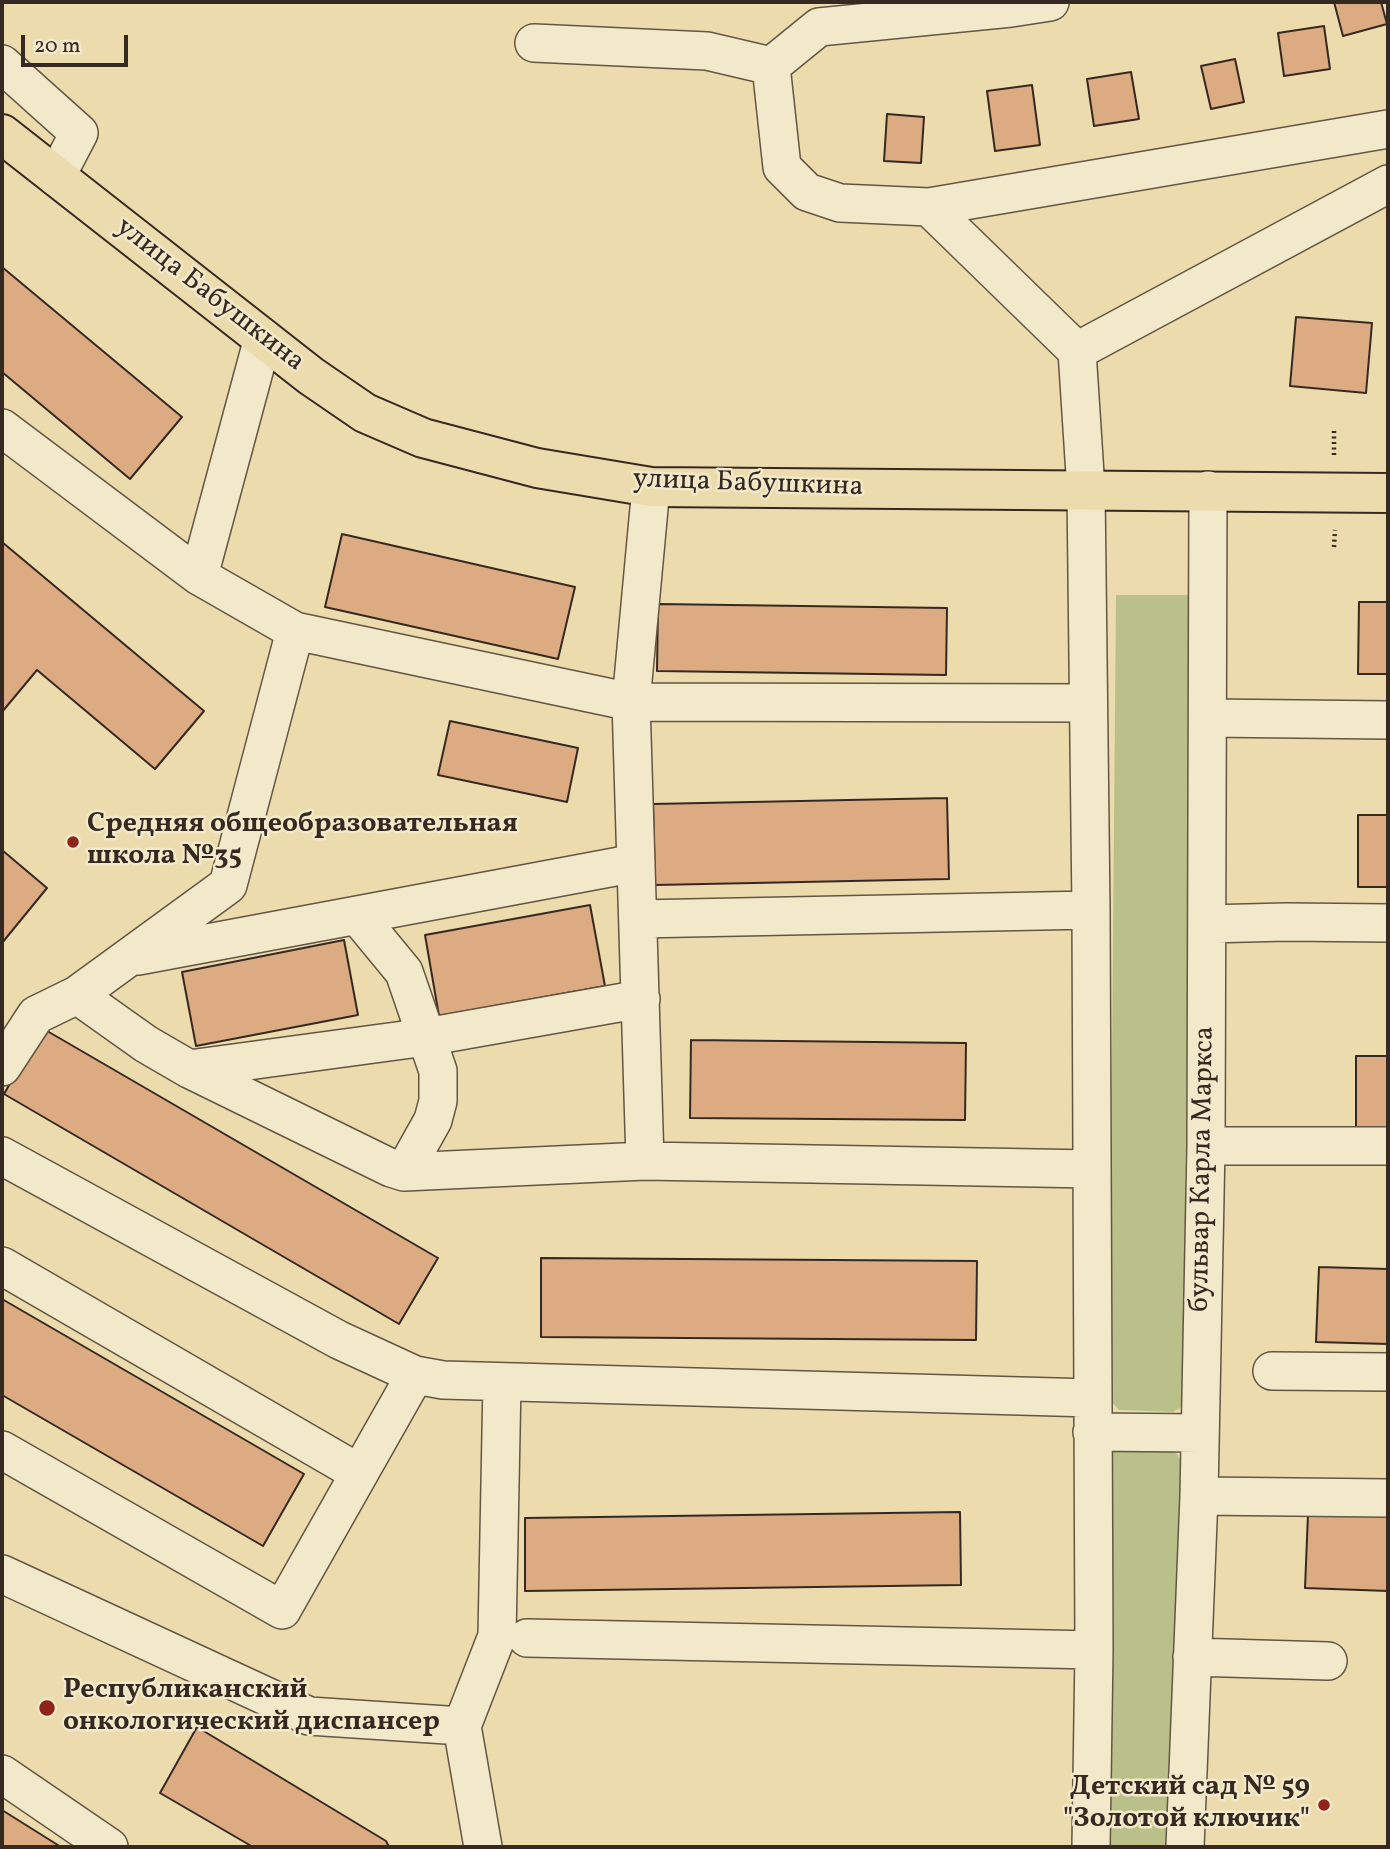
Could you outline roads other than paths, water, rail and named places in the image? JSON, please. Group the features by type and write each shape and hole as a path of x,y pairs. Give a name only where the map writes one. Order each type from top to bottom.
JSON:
{"main road":[{"name":"улица Бабушкина","path":"2,134 311,376 365,412 423,438 537,468 651,487 1388,493"}],"street":[{"path":"771,66 819,27 1050,2"},
{"path":"534,43 706,51 771,66"},
{"path":"2,64 79,133 56,177"},
{"path":"771,66 782,167 807,191 840,203 929,207 1388,129"},
{"path":"1077,351 1388,184"},
{"path":"929,207 1077,351 1086,490 1091,910 1094,1650 1091,1847"},
{"path":"199,576 263,338"},
{"path":"2,428 199,576 295,631 631,702 1088,703"},
{"path":"645,1161 631,702 651,487"},
{"name":"бульвар Карла Маркса","path":"1185,1847 1199,1496 1206,1146 1208,490"},
{"path":"2,1067 36,1015 78,995 228,885 295,631"},
{"path":"1208,718 1388,720"},
{"path":"129,958 636,863"},
{"path":"638,919 1091,910"},
{"path":"357,915 404,972 439,1071 438,1101 433,1120 404,1172"},
{"path":"1207,924 1388,923"},
{"path":"78,995 146,1044 189,1069 404,1172 645,1161 1092,1169"},
{"path":"189,1069 426,1037 640,999"},
{"path":"1206,1146 1388,1146"},
{"path":"2,1156 339,1340 415,1375 443,1381 1092,1415 1199,1433"},
{"path":"2,1266 359,1473"},
{"path":"1272,1371 1388,1372"},
{"path":"2,1450 282,1610 415,1375"},
{"path":"483,1847 462,1726 497,1636 502,1382"},
{"path":"1199,1496 1388,1498"},
{"path":"2,1574 309,1717 462,1726"},
{"path":"527,1638 1094,1650"},
{"path":"1192,1657 1328,1661"},
{"path":"2,1774 109,1847"}],"place":[{"name":"Средняя общеобразовательная школа №35","path":"73,842"},
{"name":"Республиканский онкологический диспансер","path":"47,1708"},
{"name":"Детский сад № 59 \"Золотой ключик\"","path":"1324,1805"}]}
